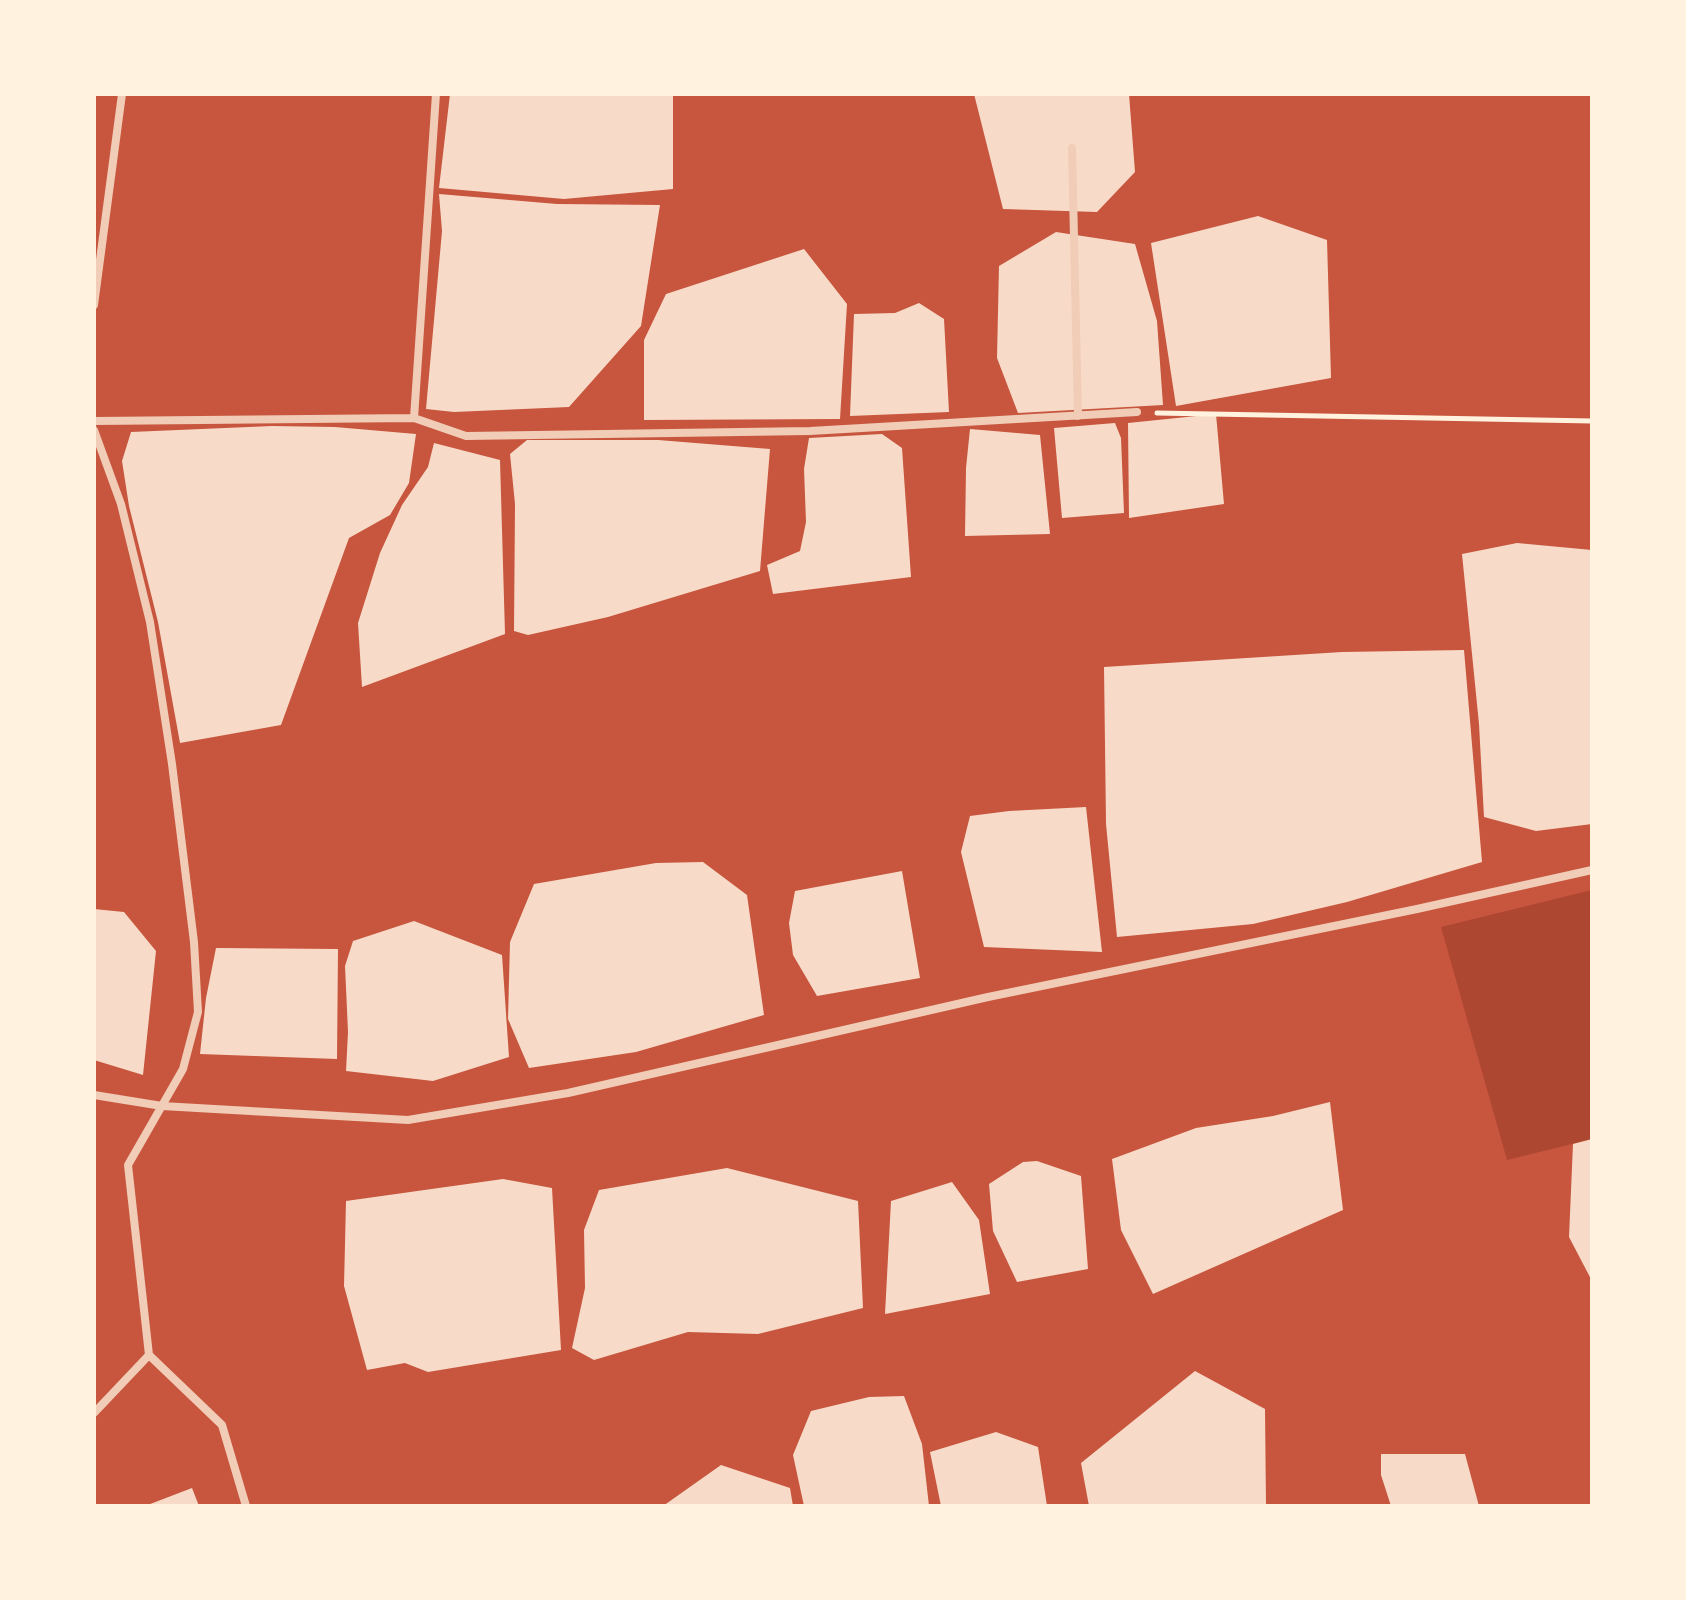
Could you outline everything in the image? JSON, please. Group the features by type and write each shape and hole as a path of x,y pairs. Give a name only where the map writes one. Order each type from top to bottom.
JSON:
{"street":[{"path":"94,305 122,94"},
{"path":"414,418 436,94"},
{"path":"1072,148 1078,416"},
{"path":"94,421 414,418 466,436 810,431 1137,412"},
{"path":"94,430 121,504 150,622 172,764 194,942 198,1012 183,1069 128,1165 149,1355 222,1425 246,1506"},
{"path":"94,1095 162,1106 408,1120 423,1118 568,1093 988,997 1592,870"},
{"path":"94,1413 149,1355"}],"path":[{"path":"1137,412 1592,421"}],"shaded area":[{"path":"1592,890 1592,1139 1507,1160 1441,927"}],"building":[{"path":"450,94 673,94 673,189 564,199 439,188"},
{"path":"974,94 1129,94 1135,172 1097,212 1003,209"},
{"path":"439,194 557,204 660,205 641,326 569,407 454,412 426,409 442,231"},
{"path":"1258,216 1327,240 1331,378 1176,406 1151,243"},
{"path":"1056,232 1135,244 1157,321 1163,405 1018,413 997,358 999,266"},
{"path":"804,249 847,304 840,419 644,420 644,340 666,294"},
{"path":"919,303 944,319 949,412 850,416 854,314 895,313"},
{"path":"1216,414 1224,504 1129,518 1128,423"},
{"path":"1115,423 1121,438 1124,513 1062,518 1054,428"},
{"path":"272,426 335,427 416,434 409,483 390,515 349,538 281,725 180,743 158,622 129,506 122,461 131,432"},
{"path":"970,429 1040,435 1050,534 965,536"},
{"path":"882,434 902,448 911,577 773,594 767,565 800,551 806,522 804,469 809,438"},
{"path":"527,440 658,440 770,449 760,571 608,617 528,635 514,631 515,504 510,454"},
{"path":"434,443 500,460 505,634 362,687 358,623 380,553 402,505 428,467"},
{"path":"1517,543 1592,550 1592,824 1536,831 1484,817 1479,724 1462,554"},
{"path":"1464,650 1482,862 1347,902 1253,924 1117,937 1106,824 1104,667 1342,652"},
{"path":"1086,807 1102,952 984,947 961,852 970,816"},
{"path":"703,862 747,895 764,1015 636,1052 529,1068 508,1019 510,942 534,884 656,863"},
{"path":"902,871 920,978 817,996 793,955 789,923 795,891"},
{"path":"94,909 124,912 156,951 143,1075 94,1060"},
{"path":"414,921 502,955 509,1057 433,1081 346,1071 345,966 353,941"},
{"path":"216,948 338,949 337,1059 200,1054 206,998"},
{"path":"1330,1102 1343,1210 1153,1294 1121,1230 1112,1159 1196,1128 1273,1116"},
{"path":"1592,1139 1592,1281 1569,1237 1573,1144"},
{"path":"1037,1161 1081,1176 1088,1269 1017,1282 993,1231 989,1184 1023,1162"},
{"path":"727,1168 858,1201 863,1308 758,1334 688,1332 594,1360 572,1348 585,1288 584,1230 599,1190"},
{"path":"503,1179 552,1188 561,1350 428,1372 405,1363 367,1370 344,1286 346,1201"},
{"path":"952,1182 979,1220 990,1294 885,1314 891,1201"},
{"path":"1195,1371 1265,1409 1266,1506 1089,1506 1081,1463"},
{"path":"904,1396 922,1444 929,1506 804,1506 793,1455 811,1411 869,1397"},
{"path":"996,1432 1038,1447 1047,1506 941,1506 930,1452"},
{"path":"1381,1454 1465,1454 1479,1506 1391,1506 1381,1475"},
{"path":"721,1465 790,1488 793,1506 663,1506"},
{"path":"192,1488 199,1506 145,1506"}]}
